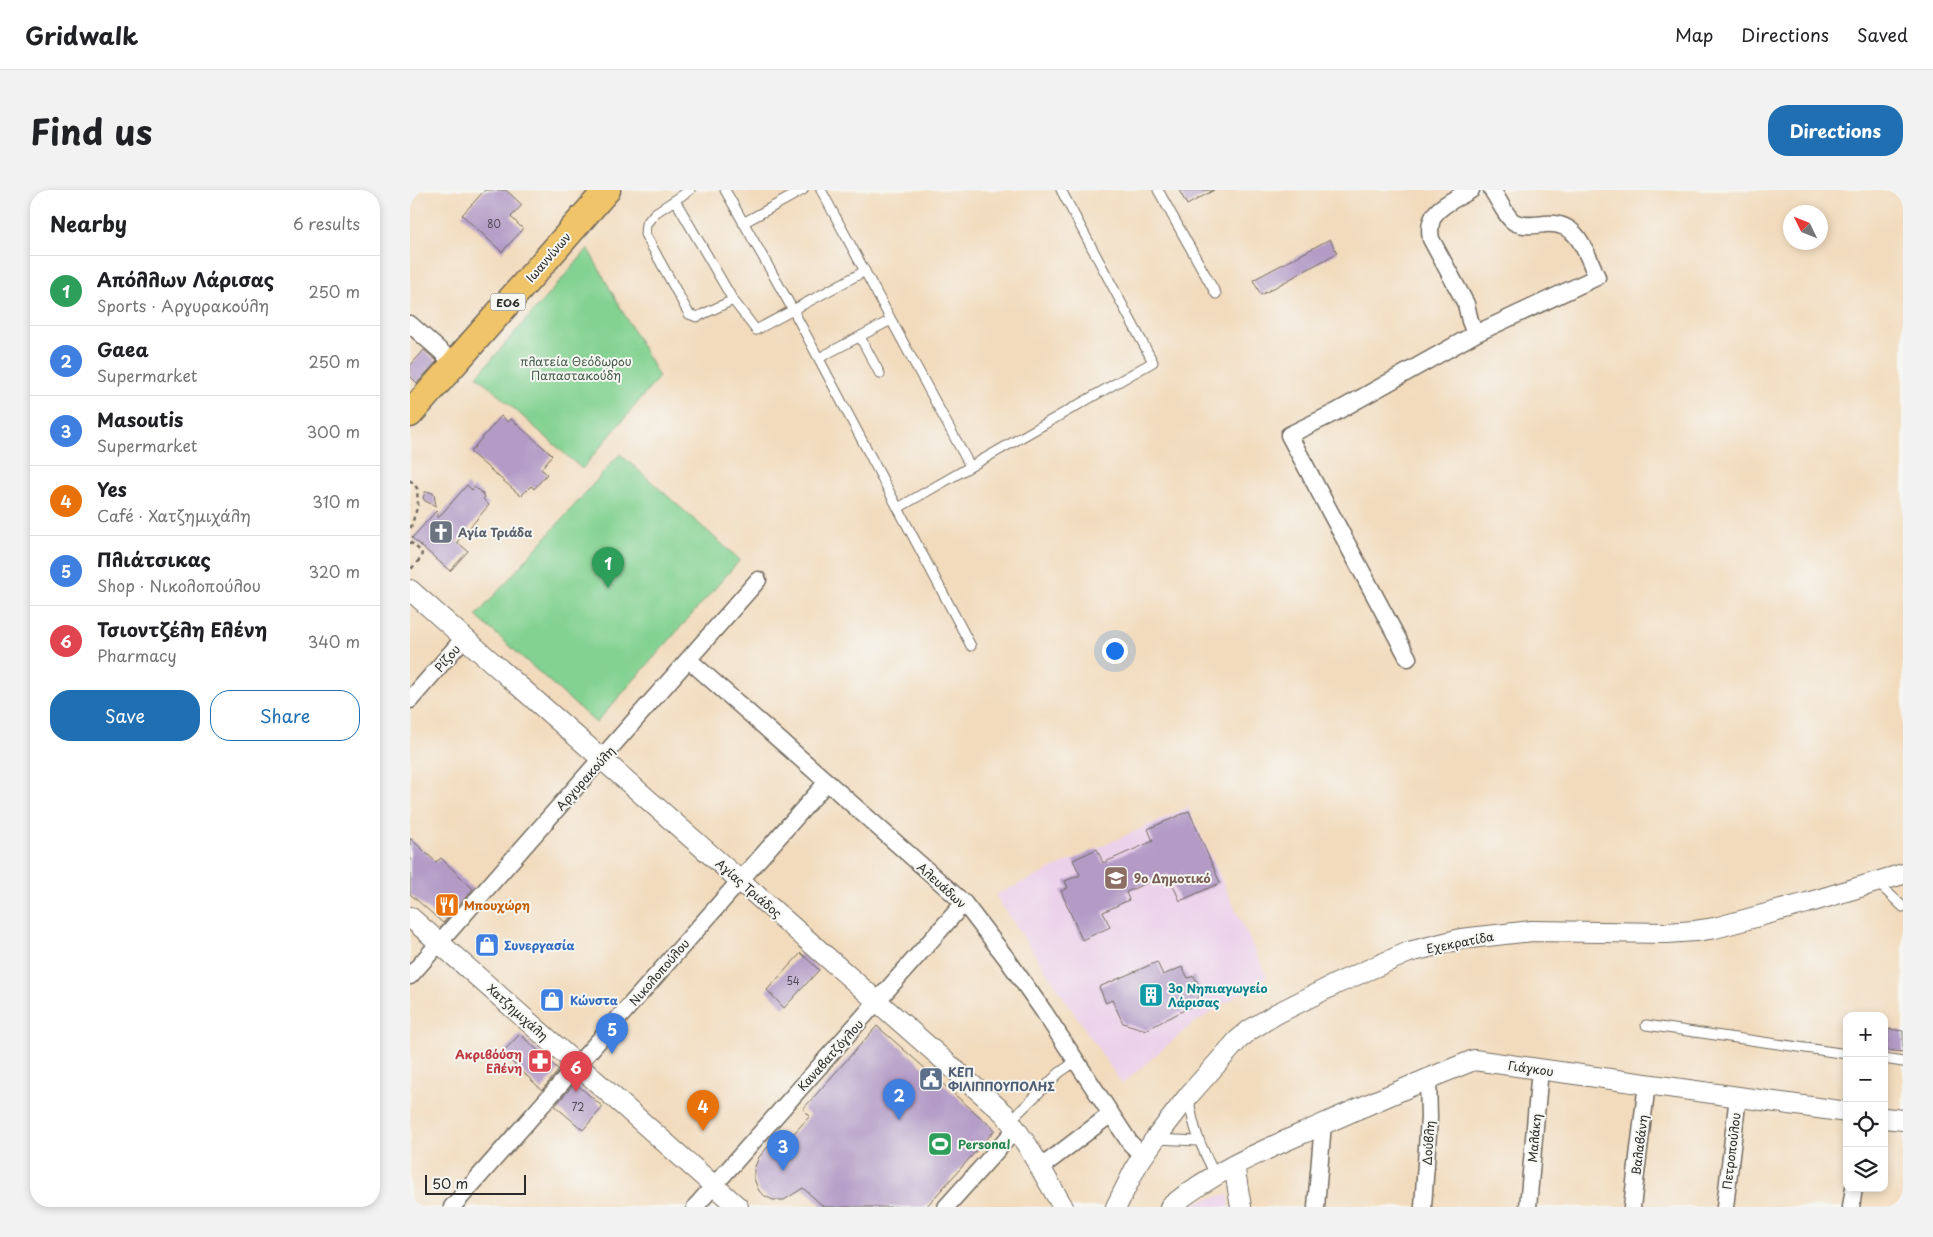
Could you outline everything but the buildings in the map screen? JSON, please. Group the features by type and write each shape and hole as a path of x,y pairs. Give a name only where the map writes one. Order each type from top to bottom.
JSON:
{"main road":[{"name":"Ιωαννίνων","path":"410,414 602,192"}],"street":[{"path":"1471,190 1438,210 1430,221 1430,231 1431,239 1466,304 1475,334"},
{"path":"1408,658 1289,435 1336,412 1475,334 1597,277 1576,234 1566,225 1522,225 1512,221 1492,190"},
{"path":"410,324 454,363"},
{"name":"Αργυρακούλη","path":"410,976 758,580"},
{"name":"Αγίας Τριάδος","path":"410,590 740,880 1014,1125 1062,1207"},
{"name":"Ρίζου","path":"410,700 464,638"},
{"name":"Αλευάδων","path":"689,660 964,903 1007,959 1130,1143 1143,1156"},
{"name":"Νικολοπούλου","path":"452,1207 827,782"},
{"name":"Εχεκρατίδα","path":"1116,1207 1143,1156 1155,1139 1223,1055 1250,1030 1302,1001 1409,952 1460,939 1532,931 1667,933 1715,928 1807,904 1903,874"},
{"name":"Καναβατζόγλου","path":"695,1207 964,903"},
{"name":"Χατζημιχάλη","path":"410,917 738,1207"},
{"name":"Γιάγκου","path":"1170,1207 1186,1194 1234,1164 1428,1078 1474,1060 1843,1111"},
{"name":"Μαλάκη","path":"1528,1207 1540,1069"},
{"name":"Δούβλη","path":"1423,1207 1430,1118 1428,1078"},
{"name":"Βαλαβάνη","path":"1632,1207 1647,1083"},
{"name":"Πετροπούλου","path":"1725,1207 1738,1096"},
{"path":"1040,1168 1111,1114"},
{"path":"1888,1118 1903,1120"},
{"path":"1316,1207 1323,1124"},
{"path":"946,1207 1014,1125"},
{"path":"1234,1164 1241,1207"},
{"path":"1851,1207 1853,1192"}],"lane":[{"path":"690,190 655,213 646,224 646,234 689,314 697,317 733,300"},
{"path":"725,190 819,358 971,646"},
{"path":"743,223 803,190"},
{"path":"821,190 970,466"},
{"path":"898,508 1153,362 1062,190"},
{"path":"1158,190 1216,294"},
{"path":"675,200 733,300 756,330 865,271"},
{"path":"819,358 891,320"},
{"path":"860,337 880,374"},
{"path":"1877,882 1903,907"},
{"path":"1646,1025 1843,1053"},
{"path":"1888,1060 1903,1062"},
{"path":"1014,1125 1059,1073 1076,1061"},
{"path":"1189,1095 1191,1115 1198,1141 1215,1175"},
{"path":"1155,1139 1198,1141"}],"path":[{"path":"410,480 417,488 418,505 410,530"},
{"path":"410,542 422,552 421,558 412,569"}],"shaded area":[{"path":"1188,807 1267,977 1191,1025 1122,1084 995,895"},
{"path":"1228,1194 1230,1207 1188,1207 1194,1202"}],"green space":[{"name":"πλατεία Θεόδωρου Παπαστακούδη","path":"588,249 659,377 582,469 477,376"},
{"path":"620,454 740,560 596,723 476,616"}],"place":[{"name":"Αγία Τριάδα","path":"441,532"},
{"name":"Απόλλων Λάρισας","path":"608,588"},
{"name":"9ο Δημοτικό","path":"1116,878"},
{"name":"Μπουχώρη","path":"447,905"},
{"name":"Συνεργασία","path":"487,945"},
{"name":"3o Νηπιαγωγείο Λάρισας","path":"1151,995"},
{"name":"Κώνστα","path":"552,1000"},
{"name":"Πλιάτσικας","path":"612,1054"},
{"name":"Ακριβόύση Ελένη","path":"540,1061"},
{"name":"ΚΕΠ ΦΙΛΙΠΠΟΥΠΟΛΗΣ","path":"931,1079"},
{"name":"Τσιοντζέλη Ελένη","path":"576,1092"},
{"name":"Gaea","path":"899,1120"},
{"name":"Yes","path":"703,1131"},
{"name":"Personal","path":"940,1144"},
{"name":"Masoutis","path":"783,1171"}]}
